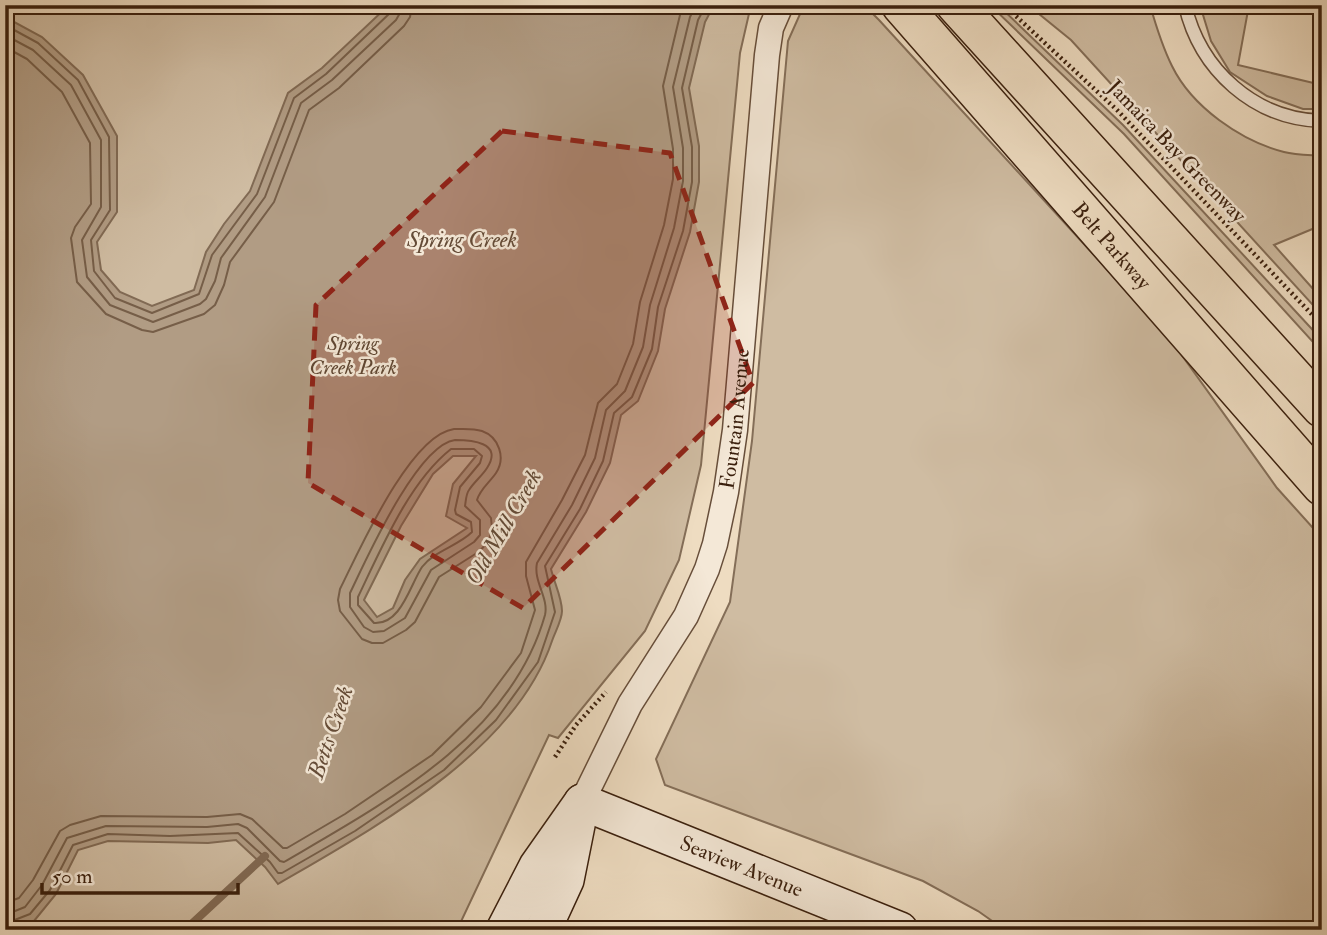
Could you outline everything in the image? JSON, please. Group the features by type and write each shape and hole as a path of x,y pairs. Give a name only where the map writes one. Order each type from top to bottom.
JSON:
{"highway":[{"name":"Belt Parkway","path":"901,5 1322,486"},
{"path":"956,5 1318,403"}],"main road":[{"name":"Fountain Avenue","path":"504,930 537,866 582,802"},
{"name":"Fountain Avenue","path":"543,930 566,880 582,802"},
{"name":"Seaview Avenue","path":"582,802 900,930"}],"street":[{"name":"Fountain Avenue","path":"582,802 630,704 686,616 715,544 735,429 767,55 771,29 781,5"}],"lane":[{"path":"1185,5 1203,53 1230,85 1269,109 1293,117 1322,121"}],"path":[{"name":"Jamaica Bay Greenway","path":"1004,5 1117,110 1322,325"},
{"path":"555,757 576,725 612,685"}],"highlighted area":[{"path":"502,131 670,153 753,383 523,608 308,483 316,305"}],"green space":[{"name":"Spring Creek","path":"5,5 751,5 740,53 701,465 679,560 645,631 558,738 549,735 457,930 5,930"},
{"path":"804,5 864,5 879,20 1168,336 1277,488 1322,538 1322,930 1005,930 978,911 923,881 665,785 656,759 730,602 752,441 788,41"},
{"path":"990,5 998,5 1123,125 1322,340 1322,352 1124,134"},
{"path":"1028,5 1150,5 1172,66 1192,95 1205,108 1235,131 1268,147 1289,153 1322,156 1322,225 1274,245 1322,299 1322,315 1071,40"},
{"path":"1200,5 1249,5 1238,65 1322,85 1322,109 1303,109 1267,96 1230,72 1211,41"}],"water":[{"name":"Spring Creek","path":"389,5 714,5 705,22 689,88 699,146 699,182 690,232 665,309 658,351 638,401 621,415 610,463 586,512 551,569 562,606 560,622 534,681 507,718 474,752 397,812 278,884 265,867 236,840 208,843 108,841 78,850 56,894 34,921 5,929 5,17 42,37 83,75 117,136 117,212 97,242 101,270 120,292 152,306 194,290 206,252 250,191 288,93 322,68","holes":["453,456 476,456 453,484 446,516 467,528 420,559 405,580 393,608 377,617 364,600 401,526 433,474"]}],"waterway":[{"name":"Betts Creek","path":"185,930 265,856"}],"park label":[{"name":"Spring Creek Park","path":"353,355"}],"water label":[{"name":"Old Mill Creek","path":"503,527"}]}
